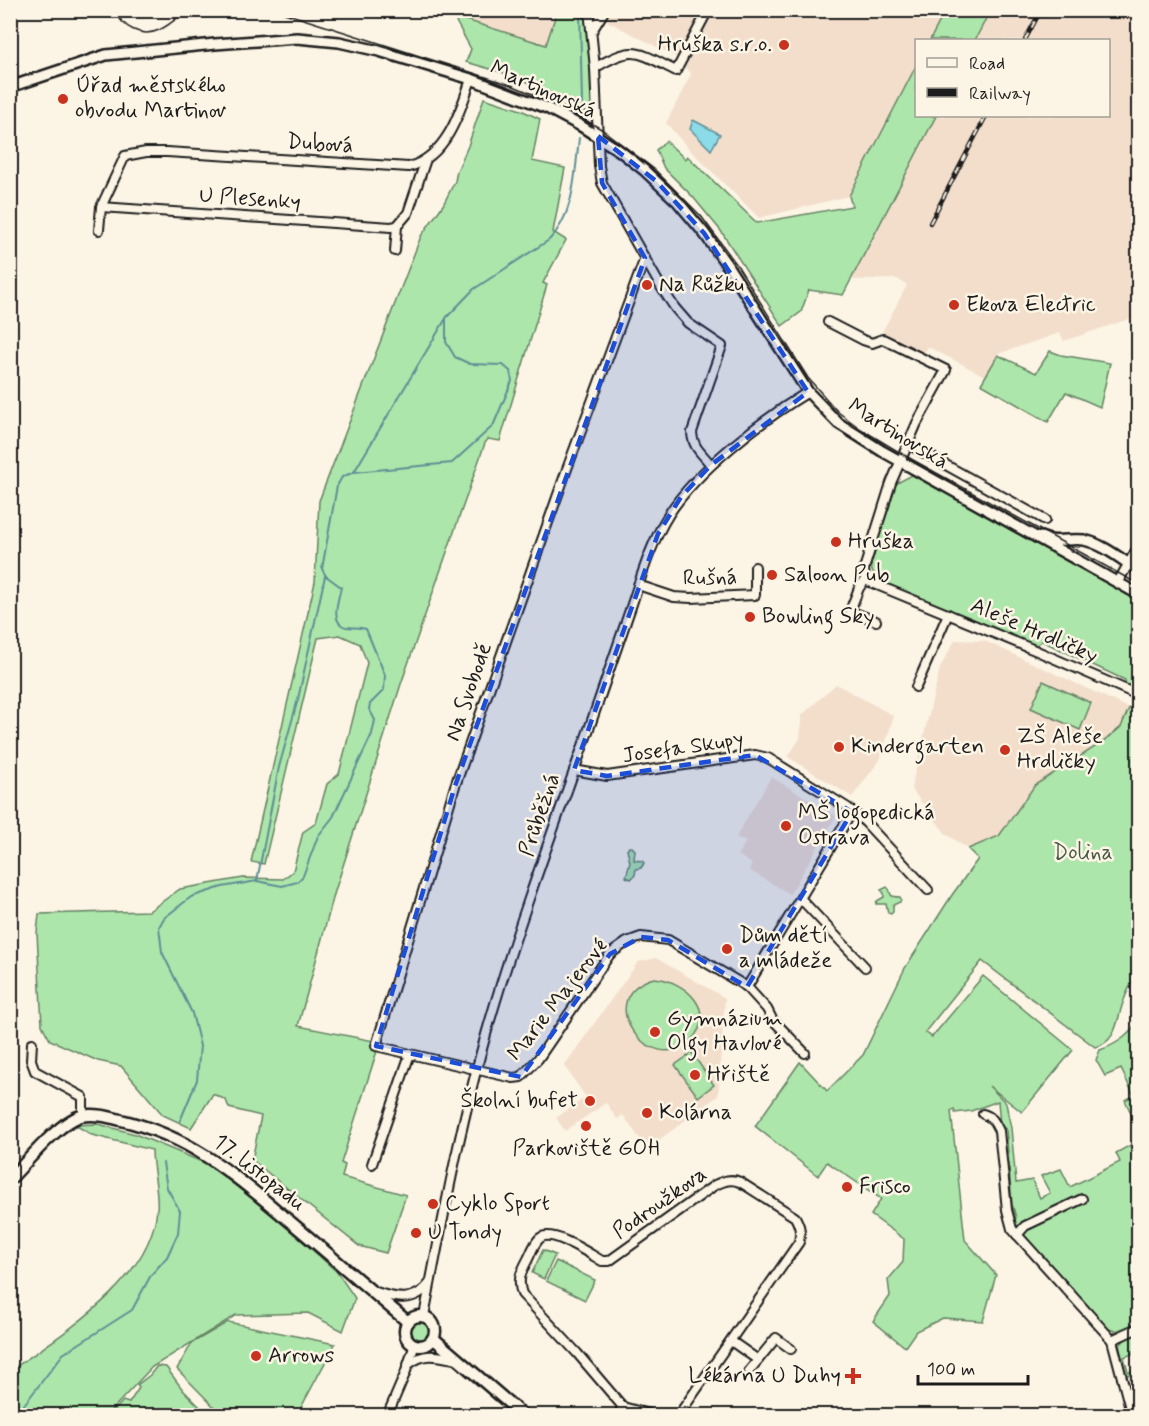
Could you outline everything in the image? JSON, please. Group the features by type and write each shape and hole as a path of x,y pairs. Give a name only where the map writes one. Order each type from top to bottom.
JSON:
{"main road":[{"path":"10,1179 63,1125 83,1116"},
{"name":"17. listopadu","path":"83,1116 108,1117 160,1132 217,1161 408,1322"},
{"path":"424,1316 433,1324 433,1338 427,1344 415,1344 406,1335 408,1322 414,1317 424,1316"},
{"path":"433,1338 524,1416"}],"street":[{"path":"590,10 596,68 599,166 602,183 675,308 694,327 722,346 692,432 692,440 696,447 711,465"},
{"path":"592,31 605,10"},
{"path":"596,68 615,56 627,52 645,56 676,71 708,10"},
{"name":"Martinovská","path":"10,87 106,55 289,38 321,40 364,47 471,79 540,105 598,136 644,170 678,202 699,226 727,265 808,392 838,423 1046,544 1138,594"},
{"path":"395,250 397,226 408,213 426,159 456,121 471,79"},
{"name":"Dubová","path":"101,207 125,156 156,152 401,167 414,165 426,159"},
{"path":"99,230 101,207"},
{"name":"U Plesenky","path":"101,207 397,226"},
{"name":"Na Svobodě","path":"476,1069 376,1046 455,786 567,469 645,258"},
{"path":"828,322 872,343 883,339 946,370 901,461 875,532 864,569 865,580 859,588 850,611 876,621"},
{"name":"Průběžná","path":"424,1316 454,1163 476,1069 507,966 658,534 669,514 711,465 808,392"},
{"path":"908,444 1045,520"},
{"name":"Martinovská","path":"1014,525 1049,540 1073,539 1088,542 1138,570"},
{"path":"1118,582 1138,547"},
{"name":"Rušná","path":"639,585 674,597 755,595 755,567"},
{"name":"Aleše Hrdličky","path":"865,580 1138,695"},
{"name":"Aleše Hrdličky","path":"916,687 948,614"},
{"name":"Josefa Skupy","path":"574,770 608,776 755,755 768,758 829,795 865,822 928,890"},
{"path":"747,987 852,812"},
{"path":"801,899 865,968"},
{"name":"Marie Majerové","path":"476,1069 513,1078 521,1077 534,1064 610,954 627,942 641,937 668,940 747,987 767,1009 772,1019 804,1053"},
{"path":"32,1043 31,1060 35,1071 82,1096 83,1116"},
{"path":"372,1164 410,1054"},
{"path":"983,1114 994,1120 999,1131 1007,1209 1012,1228 1112,1340 1132,1416"},
{"name":"Podroužkova","path":"623,1407 589,1366 522,1294 520,1273 540,1238 546,1235 555,1236 602,1261 609,1261 715,1185 726,1180 738,1181 795,1217 800,1226 799,1242 678,1416"},
{"path":"1017,1235 1025,1226 1082,1199"},
{"path":"371,1291 403,1299 416,1296 430,1282"},
{"path":"1112,1340 1138,1328"},
{"path":"749,1371 776,1338 791,1349"},
{"path":"731,1341 758,1360"},
{"path":"387,1416 415,1344"},
{"path":"409,1364 418,1357 431,1354 459,1360"},
{"path":"617,1416 623,1407 656,1416"}],"highlighted area":[{"path":"598,136 656,181 704,233 808,392 711,465 681,497 658,534 574,770 607,776 755,755 852,812 747,987 668,940 641,937 610,954 521,1077 376,1046 455,786 645,258 602,183"}],"shaded area":[{"path":"614,10 945,11 931,39 915,39 915,68 849,196 759,218 666,123 691,74 676,57 607,21"},
{"path":"435,11 557,11 546,45"},
{"path":"990,11 1138,11 1138,316 1064,341 1060,333 998,354 985,376 928,347 924,354 882,332 907,285 897,279 850,280 935,117 1110,117 1110,39 976,39"},
{"name":"ZŠ Aleše Hrdličky","path":"955,640 985,641 1129,708 1121,727 1103,742 1035,785 999,836 968,849 946,834 911,789 940,668"},
{"name":"Kindergarten","path":"836,684 894,716 880,760 852,797 788,757 800,738 802,715"},
{"name":"MŠ logopedická Ostrava","path":"771,777 836,816 790,894 749,870 752,864 738,855 746,842 736,837"},
{"name":"Gymnázium Olgy Havlové","path":"656,958 725,998 718,1096 647,1149 623,1115 617,1119 606,1103 565,1131 556,1118 586,1097 564,1066 638,962"}],"green space":[{"path":"945,10 990,11 976,39 930,39"},
{"path":"557,11 606,11 589,29 592,104 587,113 518,77 466,62 471,49 453,16 546,45"},
{"path":"915,68 915,117 935,117 843,295 809,290 801,312 782,326 721,231 693,197 664,168 656,150 666,141 685,159 687,156 757,223 852,206 849,196"},
{"path":"484,98 540,119 532,161 565,168 553,232 566,240 543,283 547,285 500,441 488,439 485,443 401,684 335,891 298,1026 374,1041 372,1050 377,1051 341,1163 345,1165 342,1177 406,1195 386,1253 359,1246 252,1160 261,1116 229,1108 226,1100 213,1094 191,1128 163,1115 121,1066 98,1061 50,1040 42,1025 37,933 39,914 149,911 180,889 243,878 283,879 293,871 303,832 316,823 327,784 339,774 367,663 360,644 340,635 318,638 264,864 251,862 315,582 319,501 421,236 443,205 455,181"},
{"path":"1050,351 1110,363 1100,407 1066,392 1048,422 981,384 998,355 1036,373"},
{"path":"912,475 1103,579 1138,602 1138,691 1125,685 1125,680 1042,641 1036,645 879,581 872,571 870,558 874,556 882,522 884,522 890,505 888,502 897,483"},
{"path":"1043,681 1091,703 1080,730 1031,708"},
{"name":"Dolina","path":"1138,705 1138,969 1126,996 1116,1028 1108,1040 1095,1047 982,961 925,1032 932,1037 983,976 1073,1050 1022,1112 989,1086 1006,1103 1011,1128 1016,1183 1032,1180 1040,1198 1050,1193 1041,1176 1061,1169 1070,1187 1120,1162 1116,1153 1138,1141 1138,1322 1116,1331 1104,1328 1013,1225 1016,1218 1012,1204 1006,1129 1000,1126 998,1101 971,1111 955,1113 954,1109 951,1111 965,1240 996,1275 983,1321 943,1318 916,1331 905,1347 873,1321 890,1296 888,1280 903,1262 904,1239 871,1215 881,1199 827,1162 818,1176 755,1126 800,1062 827,1091 863,1055 905,968 978,859 968,849 999,836 1035,785 1103,742 1121,727 1129,708"},
{"path":"629,847 635,850 634,860 644,863 641,868 636,869 631,879 626,877 630,862 627,850"},
{"path":"887,887 891,895 900,897 901,900 893,905 891,914 888,913 886,904 876,904 884,897 881,890"},
{"path":"654,978 666,980 687,991 695,999 700,1009 699,1029 691,1040 675,1050 659,1050 644,1043 633,1031 626,1017 626,1001 635,988"},
{"path":"1138,1017 1138,1129 1125,1100 1134,1096 1121,1069 1105,1076 1096,1060 1100,1050 1118,1042 1128,1034"},
{"name":"Hřiště","path":"692,1053 714,1085 698,1097 675,1065"},
{"path":"98,1124 135,1134 207,1164 244,1189 337,1272 355,1298 343,1331 308,1313 236,1315 152,1367 107,1415 11,1415 10,1371 101,1303 122,1282 139,1259 151,1235 157,1209 152,1150 92,1135 75,1125"},
{"path":"543,1250 555,1255 544,1279 532,1273"},
{"path":"556,1261 595,1280 585,1300 546,1281"},
{"path":"420,1321 426,1324 429,1330 426,1336 420,1339 414,1336 411,1330 414,1324"},
{"name":"Arrows","path":"228,1322 335,1344 297,1415 222,1415 177,1369 192,1343"},
{"path":"1138,1330 1138,1352 1124,1357 1128,1372 1133,1371 1134,1373 1125,1376 1119,1349 1124,1340"},
{"path":"157,1366 166,1367 183,1390 208,1415 110,1415 123,1401 129,1403 139,1388 137,1385"}],"water":[{"path":"693,120 720,134 711,150 690,129"}],"waterway":[{"path":"580,10 582,104"},
{"path":"180,1121 197,1080 200,1046 192,1013 162,952 159,927 164,918 191,897 222,887 257,881 282,886 297,882 303,876 318,836 333,817 372,734 375,720 369,709 370,704 384,690 385,675 366,629 346,627 338,621 336,610 341,587 326,576 322,569 337,486 342,477 354,472 452,463 493,426 512,381 510,371 503,365 470,364 455,357 446,342 446,318 474,289 549,240 558,230 572,192 579,138"},
{"path":"354,472 445,320"},
{"path":"257,881 279,767 298,699 325,576"},
{"path":"10,1415 20,1410 63,1354 132,1310 151,1275 167,1257 178,1233 180,1211 167,1188 163,1163"}],"tram line":[{"path":"115,10 122,22 133,30 146,33 163,28 187,10"},
{"path":"275,10 511,85 557,104 603,130 654,169 701,216 737,265 808,378 838,412 904,455 1138,584"}],"railway":[{"path":"1026,39 1041,10"},
{"path":"930,223 985,117"}],"place":[{"name":"Hruška s.r.o.","path":"784,45"},
{"name":"Úřad městského obvodu Martinov","path":"63,99"},
{"name":"Na Růžku","path":"647,285"},
{"name":"Ekova Electric","path":"954,305"},
{"name":"Hruška","path":"836,542"},
{"name":"Saloon Pub","path":"772,575"},
{"name":"Bowling Sky","path":"750,617"},
{"name":"Kindergarten","path":"839,747"},
{"name":"ZŠ Aleše Hrdličky","path":"1005,750"},
{"name":"MŠ logopedická Ostrava","path":"786,826"},
{"name":"Dům dětí a mládeže","path":"727,949"},
{"name":"Gymnázium Olgy Havlové","path":"655,1032"},
{"name":"Hřiště","path":"695,1075"},
{"name":"Školní bufet","path":"590,1101"},
{"name":"Kolárna","path":"647,1113"},
{"name":"Parkoviště GOH","path":"586,1126"},
{"name":"Frisco","path":"847,1187"},
{"name":"Cyklo Sport","path":"433,1204"},
{"name":"U Tondy","path":"416,1233"},
{"name":"Arrows","path":"256,1356"},
{"name":"Lékárna U Duhy","path":"853,1376"}]}
